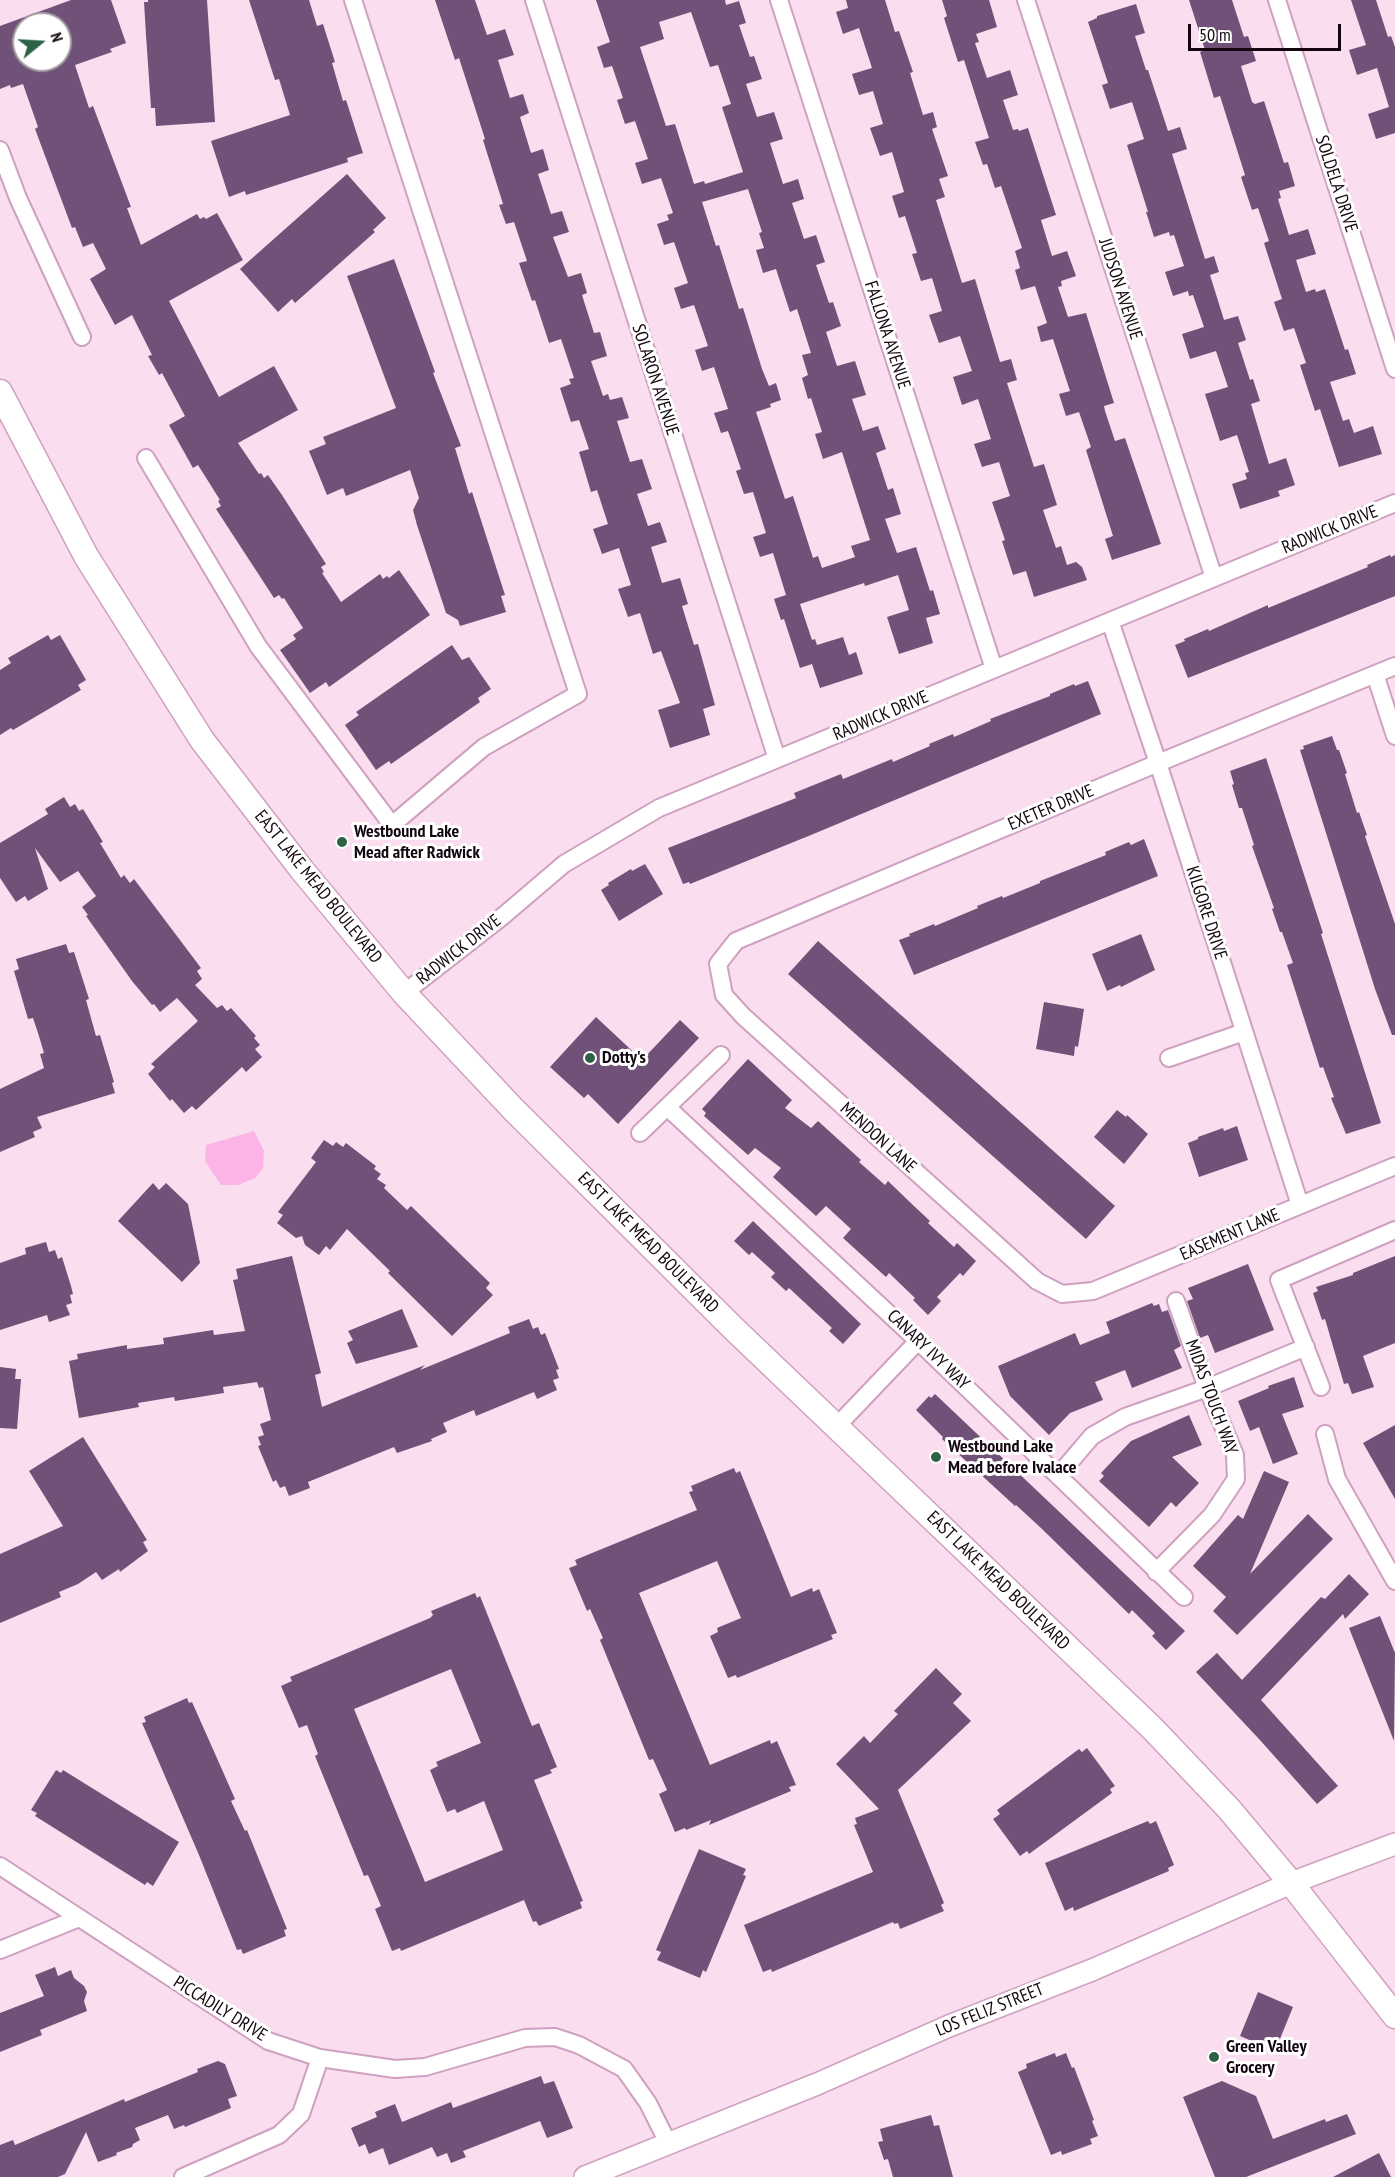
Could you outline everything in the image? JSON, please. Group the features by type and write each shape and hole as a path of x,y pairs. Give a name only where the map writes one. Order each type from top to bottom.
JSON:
{"main road":[{"name":"EAST LAKE MEAD BOULEVARD","path":"0,392 86,556 202,740 302,870 404,993 513,1109 734,1328 1153,1729 1229,1809 1291,1883 1395,2016"}],"street":[{"path":"146,458 258,646 392,825 484,747 578,694 353,0"},
{"name":"SOLARON AVENUE","path":"534,0 777,759"},
{"name":"FALLONA AVENUE","path":"779,0 994,669"},
{"name":"JUDSON AVENUE","path":"1026,0 1214,578"},
{"name":"SOLDELA DRIVE","path":"1277,0 1395,369"},
{"path":"0,150 18,198 82,337"},
{"name":"RADWICK DRIVE","path":"404,993 503,916 564,864 659,808 1395,504"},
{"name":"KILGORE DRIVE","path":"1110,621 1300,1205"},
{"name":"EXETER DRIVE","path":"718,964 736,941 1395,666"},
{"path":"1375,674 1395,736"},
{"name":"MENDON LANE","path":"718,964 724,995 742,1016 1037,1281 1062,1294"},
{"path":"1169,1058 1244,1032"},
{"path":"640,1133 721,1055"},
{"name":"CANARY IVY WAY","path":"667,1107 918,1341 1184,1598"},
{"name":"EASEMENT LANE","path":"1062,1294 1093,1291 1395,1166"},
{"path":"1321,1387 1279,1280 1395,1230"},
{"name":"MIDAS TOUCH WAY","path":"1156,1572 1212,1515 1236,1479 1235,1455 1207,1388 1176,1301"},
{"path":"836,1426 918,1341"},
{"path":"1058,1476 1092,1436 1125,1416 1207,1388 1306,1347"},
{"path":"1325,1434 1337,1479 1395,1581"},
{"name":"LOS FELIZ STREET","path":"585,2177 818,2084 948,2026 1092,1970 1291,1883 1395,1844"},
{"name":"PICCADILY DRIVE","path":"0,1866 268,2041 320,2058 394,2069 425,2067 525,2038 555,2037 579,2045 624,2069 648,2103 668,2143"},
{"path":"0,1950 79,1918"},
{"path":"183,2177 279,2135 301,2114 320,2058"}],"shaded area":[{"path":"254,1131 264,1151 263,1168 255,1178 238,1185 221,1185 205,1161 206,1145"}],"building":[{"path":"71,0 111,0 126,43 110,49 112,52 75,65 89,108 93,106 131,207 127,208 141,245 197,214 200,219 204,217 206,219 217,213 243,260 169,301 219,397 274,366 298,410 238,443 259,474 261,473 264,478 268,475 282,495 326,564 321,567 324,572 322,573 341,602 380,574 383,579 387,576 389,578 399,570 430,615 329,687 326,682 310,693 280,650 296,639 293,635 303,628 284,598 282,599 279,595 274,598 216,509 221,506 218,501 220,500 198,465 193,468 169,425 185,416 162,373 159,375 148,356 152,355 132,315 115,325 90,279 106,269 93,243 83,247 75,227 72,228 35,129 38,127 23,84 0,89 0,26 12,22 12,72 72,72 72,12 38,12"},
{"path":"148,0 207,0 215,122 156,126 155,108 151,108 146,35 144,2"},
{"path":"249,0 309,0 317,26 323,24 335,62 332,63 343,101 346,100 363,153 347,158 348,162 339,165 246,195 245,191 229,197 211,141 290,115 279,79 275,80"},
{"path":"435,0 475,0 487,35 505,29 514,55 498,60 510,98 523,94 529,113 520,117 531,153 543,149 549,170 538,174 551,214 562,211 569,232 553,237 568,277 581,273 587,293 582,295 594,333 600,332 607,356 591,361 603,396 608,394 610,400 622,397 629,418 617,421 630,462 642,459 652,489 637,494 648,526 660,522 667,542 651,547 662,583 680,578 688,604 682,606 694,645 698,644 715,705 703,709 710,735 670,748 658,710 680,703 661,651 653,654 640,613 628,617 618,589 631,585 619,548 602,554 593,529 608,524 597,490 591,492 579,452 589,449 579,420 571,422 560,388 571,384 569,379 574,378 561,339 549,343 535,300 532,301 519,263 527,261 514,222 506,224 499,205 503,204 483,140 485,139 459,58 455,60"},
{"path":"596,0 725,0 726,5 739,1 746,23 739,25 750,57 754,56 762,79 746,84 757,117 774,112 783,139 770,143 783,184 798,179 804,199 792,203 804,239 816,235 825,262 816,265 829,303 833,302 841,326 826,332 837,366 855,361 866,395 852,399 863,431 878,426 886,449 876,453 888,490 893,488 901,514 885,519 897,553 916,547 930,591 933,590 940,614 926,618 933,643 899,654 887,617 909,610 898,575 865,586 864,583 800,604 812,640 815,639 817,645 843,637 849,655 856,652 863,674 820,688 812,664 800,668 784,619 781,620 774,599 786,595 773,553 760,557 753,537 766,533 753,492 744,494 736,471 741,469 728,431 721,433 714,413 728,409 714,367 702,371 695,350 708,346 694,305 681,309 674,288 688,283 674,242 664,245 657,224 669,220 667,215 673,213 661,178 642,184 635,163 648,159 635,121 625,124 617,100 623,98 612,66 604,68 597,47 610,42","holes":["691,12 710,67 718,65 731,104 722,107 743,172 705,184 704,181 694,184 675,124 666,126 640,47 664,39 659,22","748,189 762,232 759,233 764,248 756,250 763,273 776,269 790,312 797,309 811,353 802,355 808,375 802,378 822,432 815,434 823,459 842,452 870,540 851,546 855,557 822,568 818,556 813,558 793,496 785,499 756,412 771,407 770,404 781,400 776,383 769,386 762,369 743,308 739,309 719,245 716,246 702,202"]},
{"path":"846,0 885,0 895,32 899,31 913,72 910,73 923,115 933,112 937,127 932,129 948,176 939,179 945,197 936,200 962,283 975,279 1000,362 1011,359 1017,380 1007,383 1034,467 1044,464 1057,505 1043,510 1056,548 1061,546 1067,565 1076,562 1082,567 1087,580 1034,597 1026,571 1013,575 1002,541 1005,540 992,502 1010,496 999,462 982,467 974,444 991,439 978,399 962,405 953,377 972,371 960,336 939,343 929,315 942,311 932,278 921,281 912,254 917,253 905,216 899,218 892,196 904,192 892,152 880,156 870,128 883,124 873,91 859,95 852,74 872,68 859,28 843,34 836,12 848,8"},
{"path":"942,0 989,0 997,27 976,34 979,42 975,43 987,78 1010,70 1018,95 1003,100 1013,130 1028,128 1056,215 1041,220 1052,256 1067,251 1076,276 1061,281 1062,286 1058,287 1068,317 1086,313 1114,403 1104,406 1105,411 1115,441 1125,438 1161,544 1112,560 1105,539 1113,536 1086,450 1091,447 1079,412 1066,416 1059,394 1070,391 1053,339 1041,342 1037,327 1047,323 1035,286 1021,290 1015,270 1020,268 1015,251 1022,248 1001,186 995,188 987,164 983,165 975,142 989,138 964,60 958,62 944,18 947,16"},
{"path":"1189,0 1232,0 1244,37 1248,36 1256,61 1241,66 1252,102 1255,104 1264,101 1284,163 1288,162 1295,186 1279,191 1281,198 1278,199 1289,235 1308,229 1316,254 1296,260 1306,292 1325,289 1345,350 1348,349 1356,374 1330,382 1343,421 1349,419 1354,433 1373,426 1382,454 1339,467 1320,409 1315,411 1300,365 1306,363 1294,328 1284,331 1274,302 1282,299 1264,243 1269,241 1258,208 1252,210 1241,177 1245,175 1220,96 1214,98 1200,52 1205,50"},
{"path":"1351,0 1376,0 1388,37 1391,36 1395,47 1395,133 1376,139 1368,114 1389,107 1377,68 1357,75 1349,50 1366,45"},
{"path":"1136,4 1145,33 1135,36 1146,70 1148,70 1168,131 1180,127 1187,149 1172,154 1205,259 1214,256 1219,272 1210,275 1224,320 1238,316 1246,340 1238,343 1250,380 1253,379 1260,401 1251,404 1269,464 1286,458 1295,485 1278,491 1280,496 1240,509 1232,484 1247,479 1245,473 1249,472 1237,435 1220,441 1205,394 1228,387 1216,351 1190,359 1182,334 1204,327 1193,295 1189,296 1188,291 1173,296 1165,272 1184,266 1174,235 1170,236 1169,232 1154,237 1127,145 1144,139 1132,102 1110,109 1102,85 1108,83 1088,22 1097,16"},
{"path":"347,174 386,218 373,230 375,232 295,303 292,299 278,312 240,269"},
{"path":"394,259 461,446 455,448 469,494 472,492 505,595 501,596 506,612 460,626 458,620 446,613 417,525 413,510 419,498 410,470 346,496 343,488 327,495 309,451 326,444 323,437 396,408 347,276"},
{"path":"1390,555 1391,557 1395,555 1395,596 1188,678 1175,645 1185,641 1184,639 1208,629 1209,631 1268,605 1268,608 1368,567 1367,565"},
{"path":"48,635 51,640 60,635 86,680 78,685 81,690 13,730 11,728 0,735 0,670 11,663 8,658"},
{"path":"452,645 462,660 469,657 491,689 478,698 480,702 391,764 389,761 376,770 345,725 359,715 356,712"},
{"path":"1088,681 1101,714 811,835 690,884 689,882 683,884 668,848 796,798 794,793 841,774 843,779 892,759 893,762 953,734 954,737 991,721 990,719 1050,696 1074,684 1075,686"},
{"path":"1332,736 1347,773 1345,774 1357,813 1359,812 1367,835 1365,836 1395,924 1395,1035 1392,1035 1375,989 1300,750 1304,749 1303,746"},
{"path":"1266,758 1381,1123 1346,1134 1331,1098 1334,1097 1323,1067 1320,1068 1287,965 1293,963 1272,909 1274,908 1252,846 1254,845 1232,785 1234,784 1230,771"},
{"path":"64,797 70,807 75,804 79,811 83,809 121,878 124,875 130,883 134,879 201,968 197,971 202,979 195,985 217,1008 222,1005 227,1011 231,1008 256,1036 254,1038 260,1045 255,1049 262,1057 246,1072 242,1067 196,1110 192,1106 184,1113 172,1099 170,1101 148,1074 155,1067 151,1064 198,1021 177,998 160,1012 132,981 86,916 88,915 82,907 96,896 78,871 60,882 35,848 48,889 28,901 25,896 16,902 0,878 0,843 48,814 45,809"},
{"path":"1144,839 1158,876 914,975 899,940 910,936 909,934 934,924 935,926 978,908 977,906 1040,883 1040,881 1106,855 1105,852 1129,842 1131,845"},
{"path":"645,864 663,894 619,921 601,890 631,869 632,871"},
{"path":"1141,934 1155,970 1121,987 1120,985 1107,991 1092,954"},
{"path":"818,941 1115,1206 1086,1239 788,974"},
{"path":"66,944 69,953 74,952 89,999 86,1000 96,1036 100,1035 115,1093 37,1117 42,1128 33,1132 35,1137 0,1152 0,1089 44,1068 40,1054 44,1053 38,1033 33,1018 28,1019 14,971 19,969 16,959"},
{"path":"1044,1002 1084,1009 1078,1047 1075,1046 1074,1056 1036,1049"},
{"path":"596,1017 642,1060 680,1020 699,1038 618,1124 588,1094 584,1098 550,1067"},
{"path":"748,1059 792,1100 785,1108 811,1128 818,1121 885,1185 888,1181 954,1247 957,1243 976,1261 963,1276 960,1273 937,1297 941,1301 928,1315 913,1300 915,1298 889,1273 886,1277 843,1238 851,1229 826,1206 816,1216 773,1177 781,1168 755,1148 748,1155 704,1116 706,1113 702,1109"},
{"path":"1117,1110 1126,1117 1127,1115 1148,1134 1124,1164 1094,1137"},
{"path":"1237,1126 1248,1160 1199,1177 1188,1143 1223,1128 1224,1131"},
{"path":"324,1140 333,1146 336,1142 343,1147 346,1143 376,1166 374,1169 381,1174 377,1179 386,1185 384,1188 407,1210 411,1206 490,1283 486,1288 493,1295 452,1336 347,1229 330,1250 326,1246 319,1255 305,1245 302,1236 296,1238 277,1223 283,1215 278,1212 316,1162 311,1158"},
{"path":"153,1183 159,1190 166,1183 188,1204 200,1263 182,1282 118,1221"},
{"path":"753,1221 861,1324 843,1344 829,1331 832,1328 789,1288 786,1291 771,1277 775,1273 752,1252 749,1255 734,1241"},
{"path":"46,1242 49,1252 55,1250 58,1259 62,1257 73,1294 70,1295 72,1303 66,1305 70,1315 49,1322 47,1315 0,1330 0,1263 26,1254 25,1248"},
{"path":"292,1256 321,1373 315,1375 322,1407 510,1333 508,1327 529,1319 533,1329 538,1327 541,1335 545,1333 559,1369 556,1370 559,1378 553,1380 557,1390 537,1399 534,1392 476,1416 474,1410 443,1423 447,1432 431,1439 432,1441 397,1453 394,1447 308,1482 310,1488 289,1496 285,1486 280,1488 276,1480 273,1482 258,1446 261,1445 258,1437 264,1435 260,1424 271,1420 263,1387 259,1388 257,1382 223,1387 224,1393 175,1401 174,1397 138,1403 139,1407 79,1418 69,1361 78,1359 77,1354 127,1345 127,1349 164,1344 163,1338 213,1330 214,1335 245,1331 233,1280 238,1279 236,1269"},
{"path":"1395,1256 1395,1343 1363,1356 1374,1387 1352,1394 1348,1383 1344,1384 1325,1319 1322,1320 1313,1293 1318,1291 1316,1287 1353,1275 1353,1273"},
{"path":"1248,1264 1274,1330 1215,1353 1208,1335 1200,1338 1187,1301 1193,1299 1188,1288"},
{"path":"1152,1303 1154,1306 1159,1304 1162,1312 1168,1310 1181,1346 1174,1350 1182,1368 1132,1388 1125,1370 1095,1382 1103,1400 1070,1413 1049,1435 1010,1396 998,1366 1075,1333 1080,1345 1110,1333 1106,1322"},
{"path":"402,1309 418,1347 356,1364 347,1343 353,1340 348,1331"},
{"path":"0,1367 16,1369 15,1379 21,1379 17,1429 0,1428"},
{"path":"1294,1377 1304,1407 1282,1414 1298,1454 1273,1464 1259,1427 1250,1431 1238,1401 1269,1388 1268,1386"},
{"path":"935,1394 1185,1631 1166,1650 1152,1636 1155,1633 1132,1610 1129,1614 1041,1528 942,1439 943,1437 916,1410 929,1396 931,1398"},
{"path":"1189,1415 1202,1445 1172,1457 1199,1483 1176,1507 1171,1502 1149,1527 1099,1481 1104,1476 1101,1473 1131,1441"},
{"path":"1395,1425 1395,1499 1363,1443"},
{"path":"83,1437 147,1540 143,1542 148,1551 120,1572 119,1569 102,1580 96,1572 78,1584 59,1592 61,1597 0,1623 0,1554 63,1526 29,1471"},
{"path":"734,1468 736,1473 740,1471 791,1597 812,1588 813,1592 819,1589 837,1633 831,1635 833,1639 737,1678 736,1675 728,1678 710,1636 718,1632 717,1628 741,1618 717,1561 639,1593 710,1765 770,1740 771,1744 777,1741 796,1785 789,1787 791,1791 709,1825 711,1820 675,1832 659,1794 667,1790 653,1759 649,1760 600,1640 603,1638 590,1609 587,1611 569,1568 577,1565 575,1560 697,1510 689,1492 693,1491 691,1486"},
{"path":"1264,1471 1289,1482 1250,1574 1308,1514 1333,1539 1237,1635 1213,1611 1226,1597 1193,1566 1238,1515 1243,1519"},
{"path":"1349,1574 1369,1594 1345,1619 1343,1614 1261,1700 1338,1786 1317,1804 1196,1672 1217,1653 1242,1680 1321,1597 1325,1599"},
{"path":"475,1593 477,1598 480,1596 532,1726 539,1723 557,1767 550,1770 552,1773 534,1780 583,1901 580,1902 582,1908 539,1926 536,1921 533,1922 524,1900 401,1951 400,1948 392,1951 375,1909 381,1906 368,1875 364,1876 315,1756 318,1754 307,1725 299,1728 281,1686 292,1681 290,1677 430,1618 433,1615 431,1611","holes":["451,1669 481,1743 436,1762 438,1766 430,1770 447,1812 455,1809 457,1813 484,1801 503,1850 425,1882 354,1709"]},
{"path":"1380,1616 1395,1653 1394,1741 1349,1628"},
{"path":"936,1668 962,1694 953,1703 971,1721 898,1790 944,1903 941,1905 944,1911 900,1929 898,1923 893,1922 772,1972 771,1969 763,1972 744,1925 873,1872 854,1825 857,1824 855,1818 879,1809 836,1764 864,1736 870,1743 898,1714 894,1711"},
{"path":"187,1698 189,1703 192,1702 235,1799 231,1801 245,1831 247,1830 287,1929 284,1930 286,1936 243,1954 241,1949 237,1950 142,1723 146,1722 144,1717"},
{"path":"1087,1748 1115,1786 1110,1789 1112,1793 1029,1854 1027,1851 1020,1856 993,1819 1000,1814 997,1810 1079,1749 1082,1752"},
{"path":"56,1770 61,1773 63,1770 179,1842 153,1886 147,1882 145,1885 35,1816 37,1813 31,1810"},
{"path":"1148,1821 1150,1824 1156,1821 1174,1865 1168,1868 1169,1871 1074,1911 1073,1907 1065,1911 1045,1863"},
{"path":"699,1849 746,1869 743,1875 746,1876 706,1972 703,1970 700,1978 657,1960 661,1952 656,1950"},
{"path":"55,1967 58,1976 71,1970 74,1978 84,1986 87,1992 84,2001 87,2011 40,2030 42,2035 0,2052 0,2013 44,1996 35,1975"},
{"path":"1258,1992 1293,2007 1275,2051 1240,2036"},
{"path":"1055,2053 1056,2057 1066,2053 1072,2068 1074,2067 1098,2136 1090,2139 1092,2144 1062,2155 1061,2151 1051,2155 1018,2072 1027,2068 1026,2064"},
{"path":"218,2061 225,2064 237,2096 228,2099 231,2108 185,2127 184,2125 174,2129 168,2115 135,2128 140,2140 132,2147 116,2153 117,2155 98,2162 86,2132 65,2174 58,2177 0,2177 0,2145 13,2140 15,2145 124,2099 125,2102 198,2072 197,2069"},
{"path":"541,2076 544,2084 554,2081 573,2128 547,2138 540,2121 463,2151 466,2157 451,2163 447,2153 437,2157 432,2147 389,2165 383,2148 369,2154 365,2144 359,2147 351,2128 377,2117 375,2112 395,2104 402,2122 451,2102 453,2108"},
{"path":"1222,2081 1256,2096 1273,2139 1325,2119 1326,2122 1347,2114 1356,2134 1246,2177 1215,2177 1183,2097"},
{"path":"931,2115 934,2126 939,2125 953,2177 893,2177 888,2159 884,2160 878,2142 883,2141 880,2129"},
{"path":"1379,2153 1391,2177 1333,2177"}],"place":[{"name":"Westbound Lake Mead after Radwick","path":"342,842"},
{"name":"Dotty's","path":"590,1058"},
{"name":"Westbound Lake Mead before Ivalace","path":"936,1457"},
{"name":"Green Valley Grocery","path":"1214,2057"}]}
